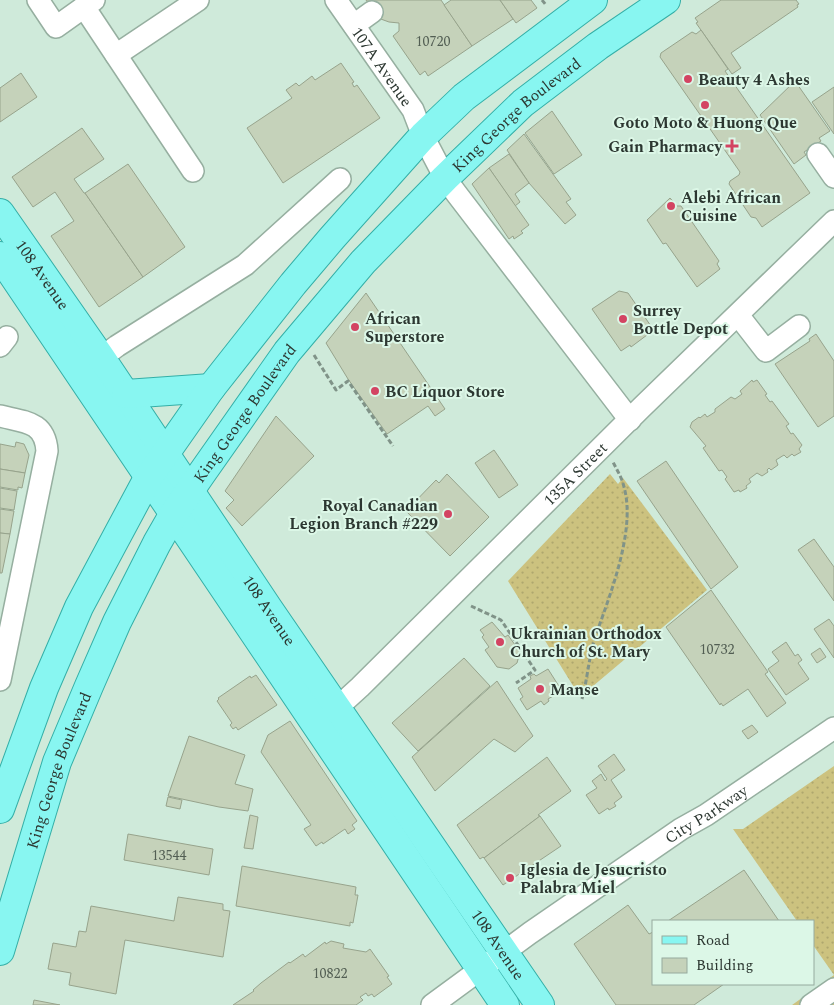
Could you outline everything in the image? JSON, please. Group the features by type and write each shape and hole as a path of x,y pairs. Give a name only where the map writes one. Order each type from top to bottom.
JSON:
{"main road":[{"path":"0,809 44,688 75,616 148,478 211,388 326,244 423,136 464,97 593,0"},
{"name":"King George Boulevard","path":"0,951 57,762 117,622 173,515 287,352 364,262 445,178 523,104 598,46 666,0"},
{"name":"108 Avenue","path":"0,213 102,358 190,492 540,1005"},
{"name":"108 Avenue","path":"0,256 505,1005"},
{"path":"126,394 211,388"}],"street":[{"path":"38,0 56,28 89,4 116,55 193,171"},
{"path":"116,55 198,0"},
{"name":"107A Avenue","path":"336,0 413,110 423,136 445,178 630,420"},
{"path":"354,25 372,12"},
{"path":"818,154 834,177"},
{"path":"102,358 117,346 245,265 340,179"},
{"name":"135A Street","path":"317,726 360,687 834,221"},
{"path":"738,315 766,351 799,326"},
{"path":"0,416 34,425 40,429 44,434 47,451 0,680"},
{"name":"City Parkway","path":"432,1005 680,829 706,815 834,728"},
{"path":"811,1005 834,989"}],"path":[{"path":"542,0 546,5"},
{"path":"313,352 336,390 348,381 393,446"},
{"path":"582,699 596,632 611,594 626,529 627,512 624,487 613,462"},
{"path":"471,606 500,620 535,670 516,683"}],"shaded area":[{"path":"610,474 618,484 623,478 707,590 580,697 508,581"},
{"path":"834,766 834,975 814,946 814,920 796,920 733,829 743,829"},
{"path":"834,975 834,1005 792,1005"}],"building":[{"path":"366,0 441,0 472,46 428,76 425,71 420,75 393,36 399,31 399,23 378,18"},
{"path":"451,0 500,0 513,19 472,46 444,5"},
{"path":"500,0 531,0 537,8 516,23"},
{"path":"721,0 796,0 799,4 797,5 798,7 731,53 741,68 732,74 696,23 698,22 695,18"},
{"path":"701,30 728,69 725,71 810,193 762,227 756,218 751,217 729,184 740,172 660,57 661,53 692,32 696,34"},
{"path":"341,63 354,82 352,83 354,87 357,85 380,118 283,183 247,128 292,98 286,90 296,83 299,86 312,76 315,80"},
{"path":"21,73 37,97 0,122 0,88"},
{"path":"795,81 830,131 819,138 821,141 804,152 806,155 794,164 760,115"},
{"path":"834,87 834,134 812,102"},
{"path":"552,111 582,155 554,174 525,133"},
{"path":"82,128 104,159 74,179 143,277 99,307 51,236 74,221 55,192 33,207 12,177"},
{"path":"524,134 571,199 566,202 576,215 565,224 529,183 507,150"},
{"path":"509,154 529,183 515,194 520,202 515,206 489,168"},
{"path":"128,164 185,247 143,277 85,193"},
{"path":"489,168 529,225 521,231 523,233 514,239 513,236 509,239 472,184"},
{"path":"670,198 677,206 681,206 719,261 717,264 720,269 697,287 666,243 663,244 647,220"},
{"name":"Surrey Bottle Depot","path":"619,291 628,293 653,329 631,347 630,345 621,351 592,309"},
{"path":"366,293 445,409 435,416 428,406 387,434 348,379 326,343"},
{"path":"816,334 834,361 834,416 818,427 775,364 810,341 809,339"},
{"path":"752,380 753,382 757,380 770,402 772,401 789,424 786,426 802,445 799,449 801,452 794,456 792,454 787,458 784,455 776,460 778,465 771,470 769,468 768,472 762,476 757,473 749,479 751,482 746,486 747,488 740,492 739,490 734,492 725,479 727,477 722,470 719,471 703,448 706,446 690,427 692,422 699,417 705,414 707,417 731,397 735,399 742,394 740,391"},
{"path":"276,416 314,456 242,526 226,508 234,500 225,491"},
{"path":"16,442 24,444 29,455 25,473 0,469 0,444 15,447"},
{"path":"494,450 518,485 499,498 475,463"},
{"path":"666,461 738,567 711,589 637,481"},
{"path":"0,469 25,473 22,488 18,487 18,490 0,487"},
{"name":"Royal Canadian Legion Branch #229","path":"447,474 489,517 450,556 406,511 436,480 439,483"},
{"path":"0,488 17,491 14,510 0,508"},
{"path":"0,509 14,511 10,534 0,533"},
{"path":"0,533 10,534 2,573 0,573"},
{"path":"814,539 834,567 834,601 798,550"},
{"path":"711,590 768,672 765,674 786,703 767,717 748,689 723,706 721,703 720,705 666,627"},
{"path":"829,619 834,626 834,658 814,629"},
{"name":"Ukrainian Orthodox Church of St. Mary","path":"492,622 505,637 508,635 520,652 517,663 509,669 497,667 485,650 489,647 482,637 484,635 480,630"},
{"path":"786,642 795,656 798,654 802,660 798,663 809,679 786,695 768,669 779,661 772,652"},
{"path":"820,648 826,657 817,663 811,654"},
{"path":"464,658 490,686 418,751 392,723"},
{"name":"Manse","path":"548,669 562,691 548,699 549,701 544,705 541,701 527,710 520,699 523,697 518,688 531,679 530,676 534,674 536,676"},
{"path":"256,675 277,705 238,730 236,727 233,729 230,725 232,723 217,701 218,698 250,676 251,678"},
{"path":"497,681 533,736 515,752 494,739 435,791 412,757"},
{"path":"290,721 357,821 352,825 355,829 348,834 345,829 323,844 322,842 316,846 304,829 311,825 261,752 268,735"},
{"path":"752,725 758,732 748,739 742,731"},
{"path":"189,736 245,755 235,784 253,789 248,811 168,796"},
{"path":"614,754 625,770 611,780 622,797 614,803 616,806 609,810 608,808 599,814 586,795 597,788 592,781 601,774 605,781 607,779 598,766"},
{"path":"547,757 571,791 484,858 480,859 457,825"},
{"path":"168,797 182,800 180,809 166,806"},
{"path":"250,815 258,817 253,849 244,848"},
{"path":"540,816 561,846 503,885 484,858"},
{"path":"128,834 213,849 209,875 124,860"},
{"path":"242,866 356,887 355,895 358,895 353,923 350,922 350,926 236,906"},
{"path":"744,870 778,920 669,920"},
{"path":"178,897 223,904 223,910 230,911 223,957 125,940 116,994 69,985 71,973 48,969 53,943 76,947 79,931 86,932 91,906 174,921"},
{"path":"628,905 649,934 652,932 652,985 723,985 694,1005 616,1005 574,944"},
{"path":"331,941 344,944 343,948 366,952 370,949 389,976 387,977 392,984 374,997 372,994 368,996 366,993 360,997 363,1000 356,1005 233,1005 254,991 261,983 289,962 303,954 305,957 325,942 326,944"},
{"path":"34,1000 60,1005 33,1005"}],"place":[{"name":"Beauty 4 Ashes","path":"688,79"},
{"name":"Goto Moto & Huong Que","path":"705,105"},
{"name":"Gain Pharmacy","path":"732,146"},
{"name":"Alebi African Cuisine","path":"671,206"},
{"name":"Surrey Bottle Depot","path":"623,319"},
{"name":"African Superstore","path":"355,327"},
{"name":"BC Liquor Store","path":"375,391"},
{"name":"Royal Canadian Legion Branch #229","path":"448,514"},
{"name":"Ukrainian Orthodox Church of St. Mary","path":"500,642"},
{"name":"Manse","path":"540,689"},
{"name":"Iglesia de Jesucristo Palabra Miel","path":"510,878"}]}
